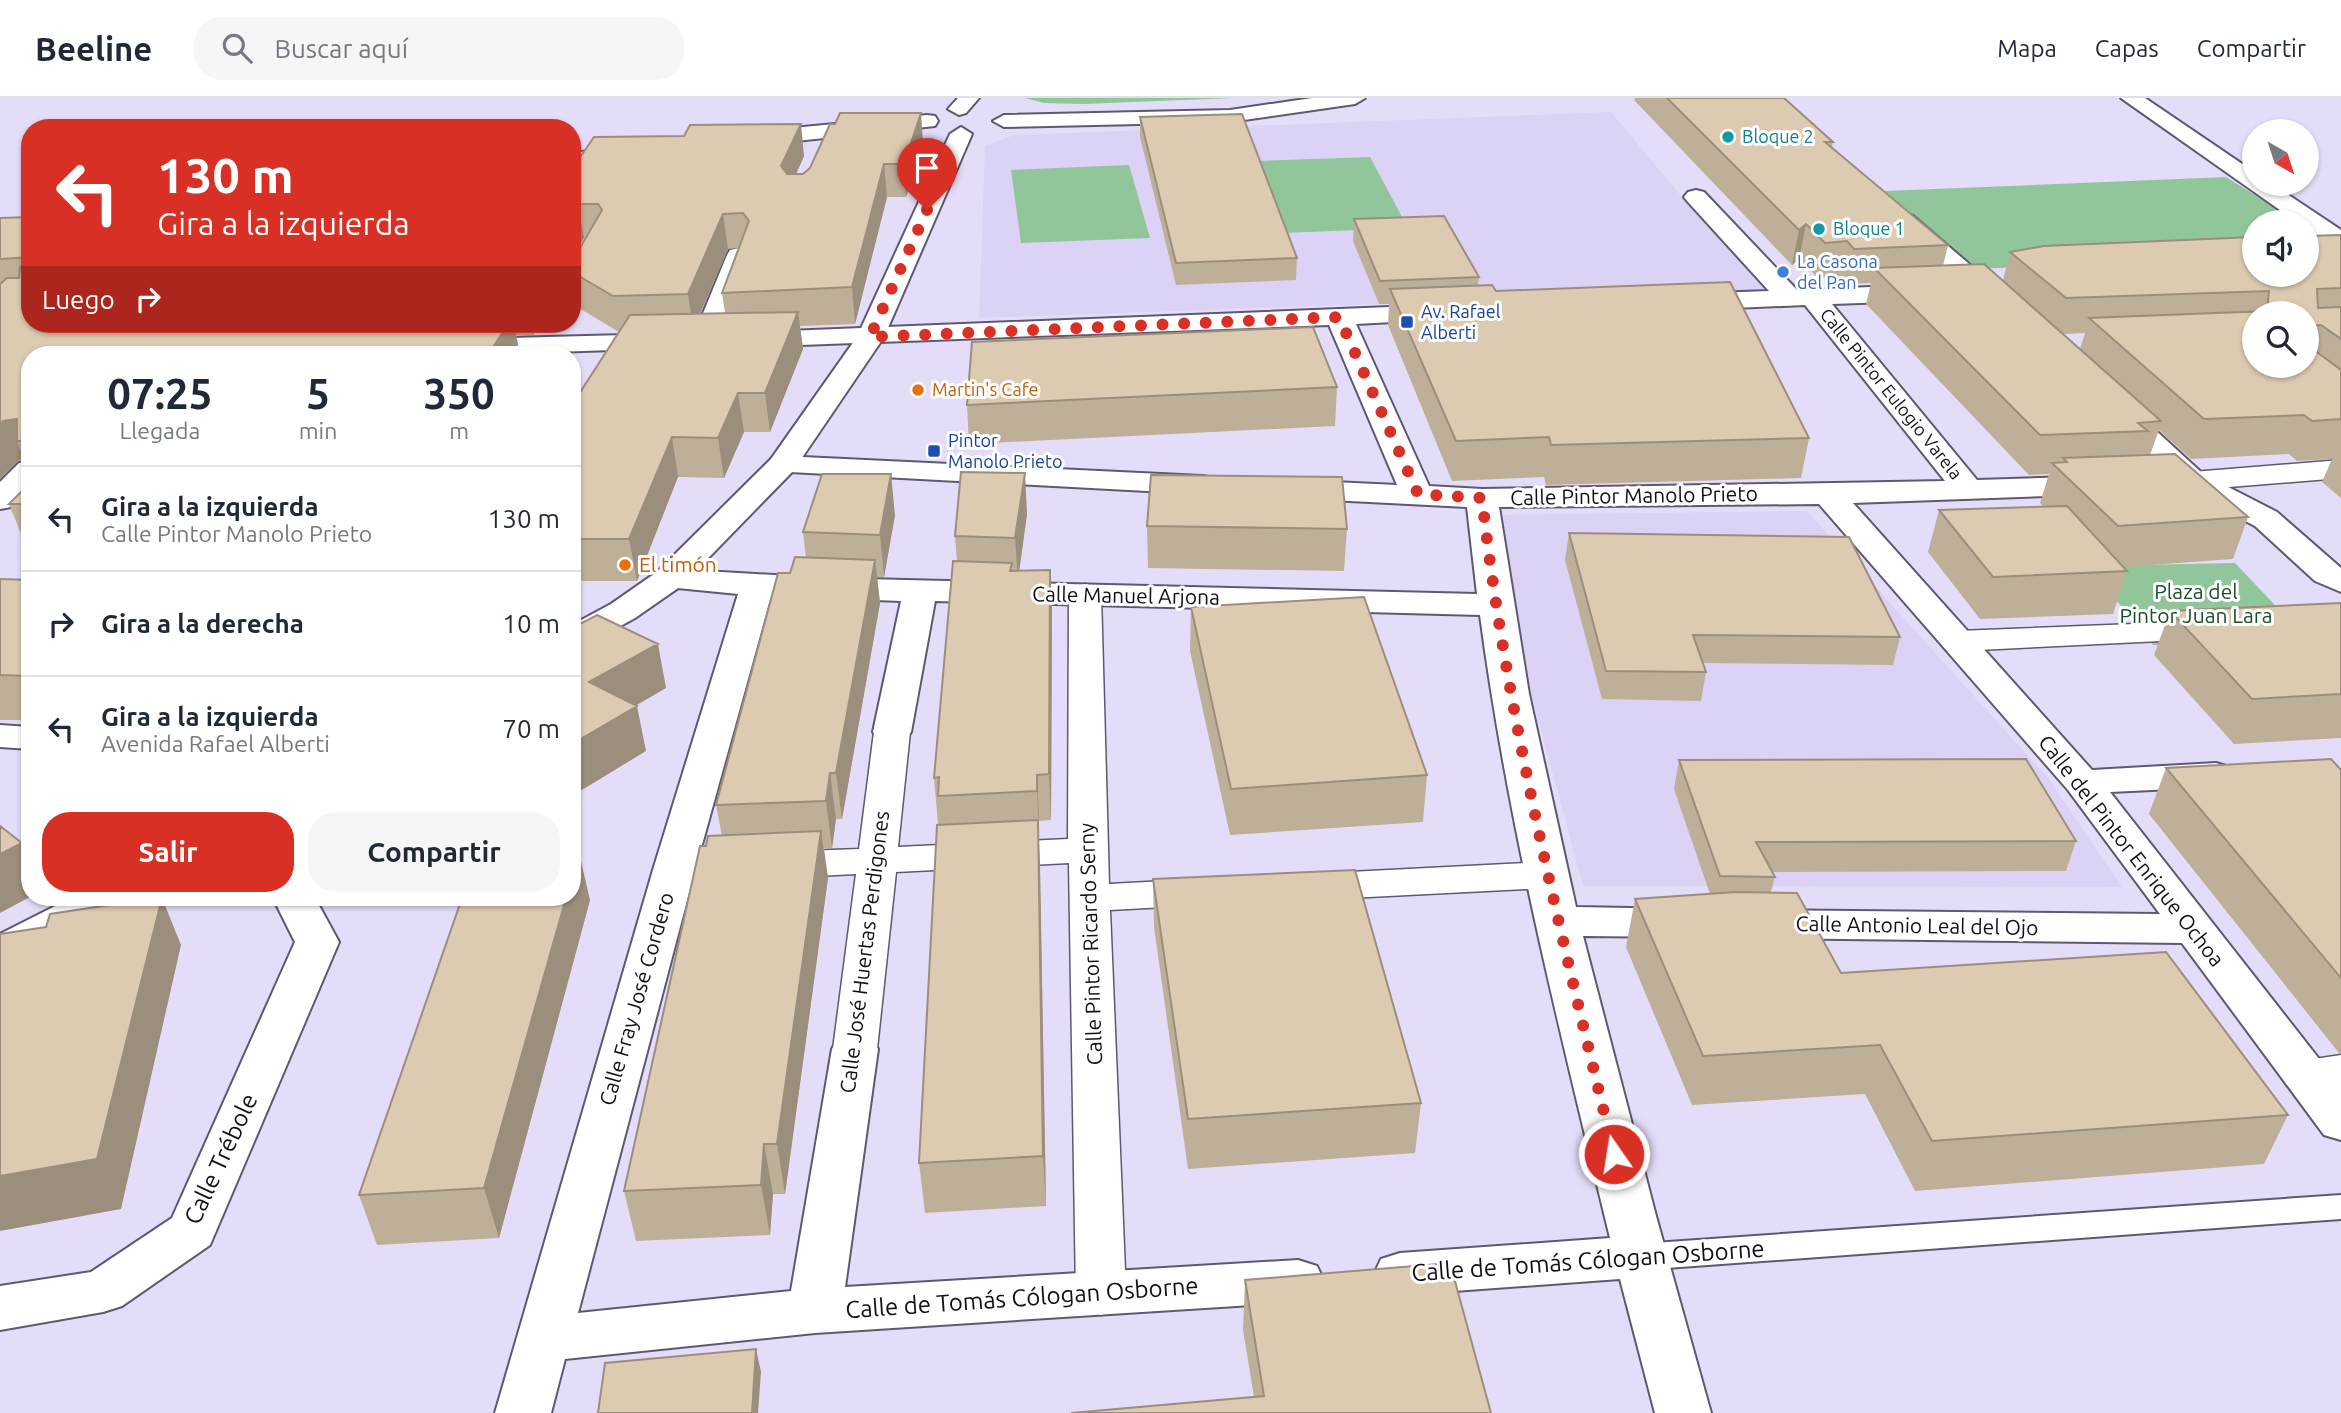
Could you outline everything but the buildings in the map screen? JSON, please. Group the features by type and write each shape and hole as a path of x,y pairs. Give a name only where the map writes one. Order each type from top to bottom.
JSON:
{"street":[{"path":"926,121 930,129 961,134 985,132 1000,117 1224,107 1284,98"},
{"path":"726,142 926,121 964,104 1000,117 1230,116 1355,98"},
{"path":"2131,98 2242,173"},
{"path":"820,153 830,130"},
{"path":"581,634 623,611 669,579 782,465 870,337 961,134"},
{"path":"581,159 657,150"},
{"path":"2271,196 2337,254"},
{"name":"Calle Pintor Eulogio Varela","path":"1696,197 1802,298 1969,490"},
{"path":"1883,202 1985,282 2011,314"},
{"path":"706,340 739,255"},
{"path":"1655,304 1802,298 1985,282"},
{"path":"446,346 540,335 625,344 870,337 1467,312"},
{"path":"1339,317 1418,494"},
{"path":"605,376 625,344"},
{"path":"2096,391 2192,481 2266,519 2328,574 2341,582"},
{"name":"Calle Pintor Manolo Prieto","path":"782,465 1482,498 1828,494 2192,481"},
{"path":"2192,481 2341,468"},
{"path":"0,500 21,479"},
{"name":"Calle del Pintor Enrique Ochoa","path":"1828,494 2082,782 2193,929 2322,1072 2341,1122"},
{"path":"1482,498 1494,605 1546,875 1639,1257 1684,1413"},
{"name":"Calle Manuel Arjona","path":"669,579 757,587 920,593 1085,594 1494,605"},
{"name":"Calle Fray José Cordero","path":"523,1413 542,1339 710,868 757,587"},
{"name":"Calle José Huertas Perdigones","path":"815,1311 855,1049 892,732 920,593"},
{"name":"Calle Pintor Ricardo Serny","path":"1085,594 1088,850 1101,1294"},
{"path":"581,609 623,611"},
{"path":"1958,641 2245,629"},
{"path":"0,736 21,737"},
{"path":"2082,782 2246,773"},
{"path":"710,868 1088,850"},
{"path":"1090,898 1546,875"},
{"path":"0,952 89,906"},
{"name":"Calle Trébole","path":"0,1308 103,1291 192,1231 317,942 298,906"},
{"name":"Calle Antonio Leal del Ojo","path":"1557,921 2193,929"},
{"name":"Calle de Tomás Cólogan Osborne","path":"542,1339 815,1311 1639,1257"}],"lane":[{"name":"Calle de Tomás Cólogan Osborne","path":"1639,1257 2341,1207"}],"shaded area":[{"path":"1611,112 1677,191 1767,290 979,318 985,146 1014,135"},
{"path":"1807,511 2049,779 2122,887 1583,886 1483,515"}],"green space":[{"path":"1025,98 1233,98 1084,104 1044,103"},
{"path":"1370,157 1408,228 1283,233 1256,161"},
{"path":"1129,165 1150,238 1021,243 1011,170"},
{"path":"2226,177 2242,187 2242,196 2256,196 2279,210 2242,210 2242,258 1975,269 1885,191"},
{"name":"Plaza del Pintor Juan Lara","path":"2235,563 2309,641 2153,645 2088,566"}],"place":[{"name":"Bloque 2","path":"1728,137"},
{"name":"Bloque 1","path":"1819,229"},
{"name":"La Casona del Pan","path":"1783,272"},
{"name":"Av. Rafael Alberti","path":"1407,322"},
{"name":"Martin's Cafe","path":"918,390"},
{"name":"Pintor Manolo Prieto","path":"934,451"},
{"name":"El timón","path":"625,565"}],"route":[{"path":"927,210 870,337 1339,317 1418,494 1482,498 1494,605 1546,875 1614,1154"}]}
